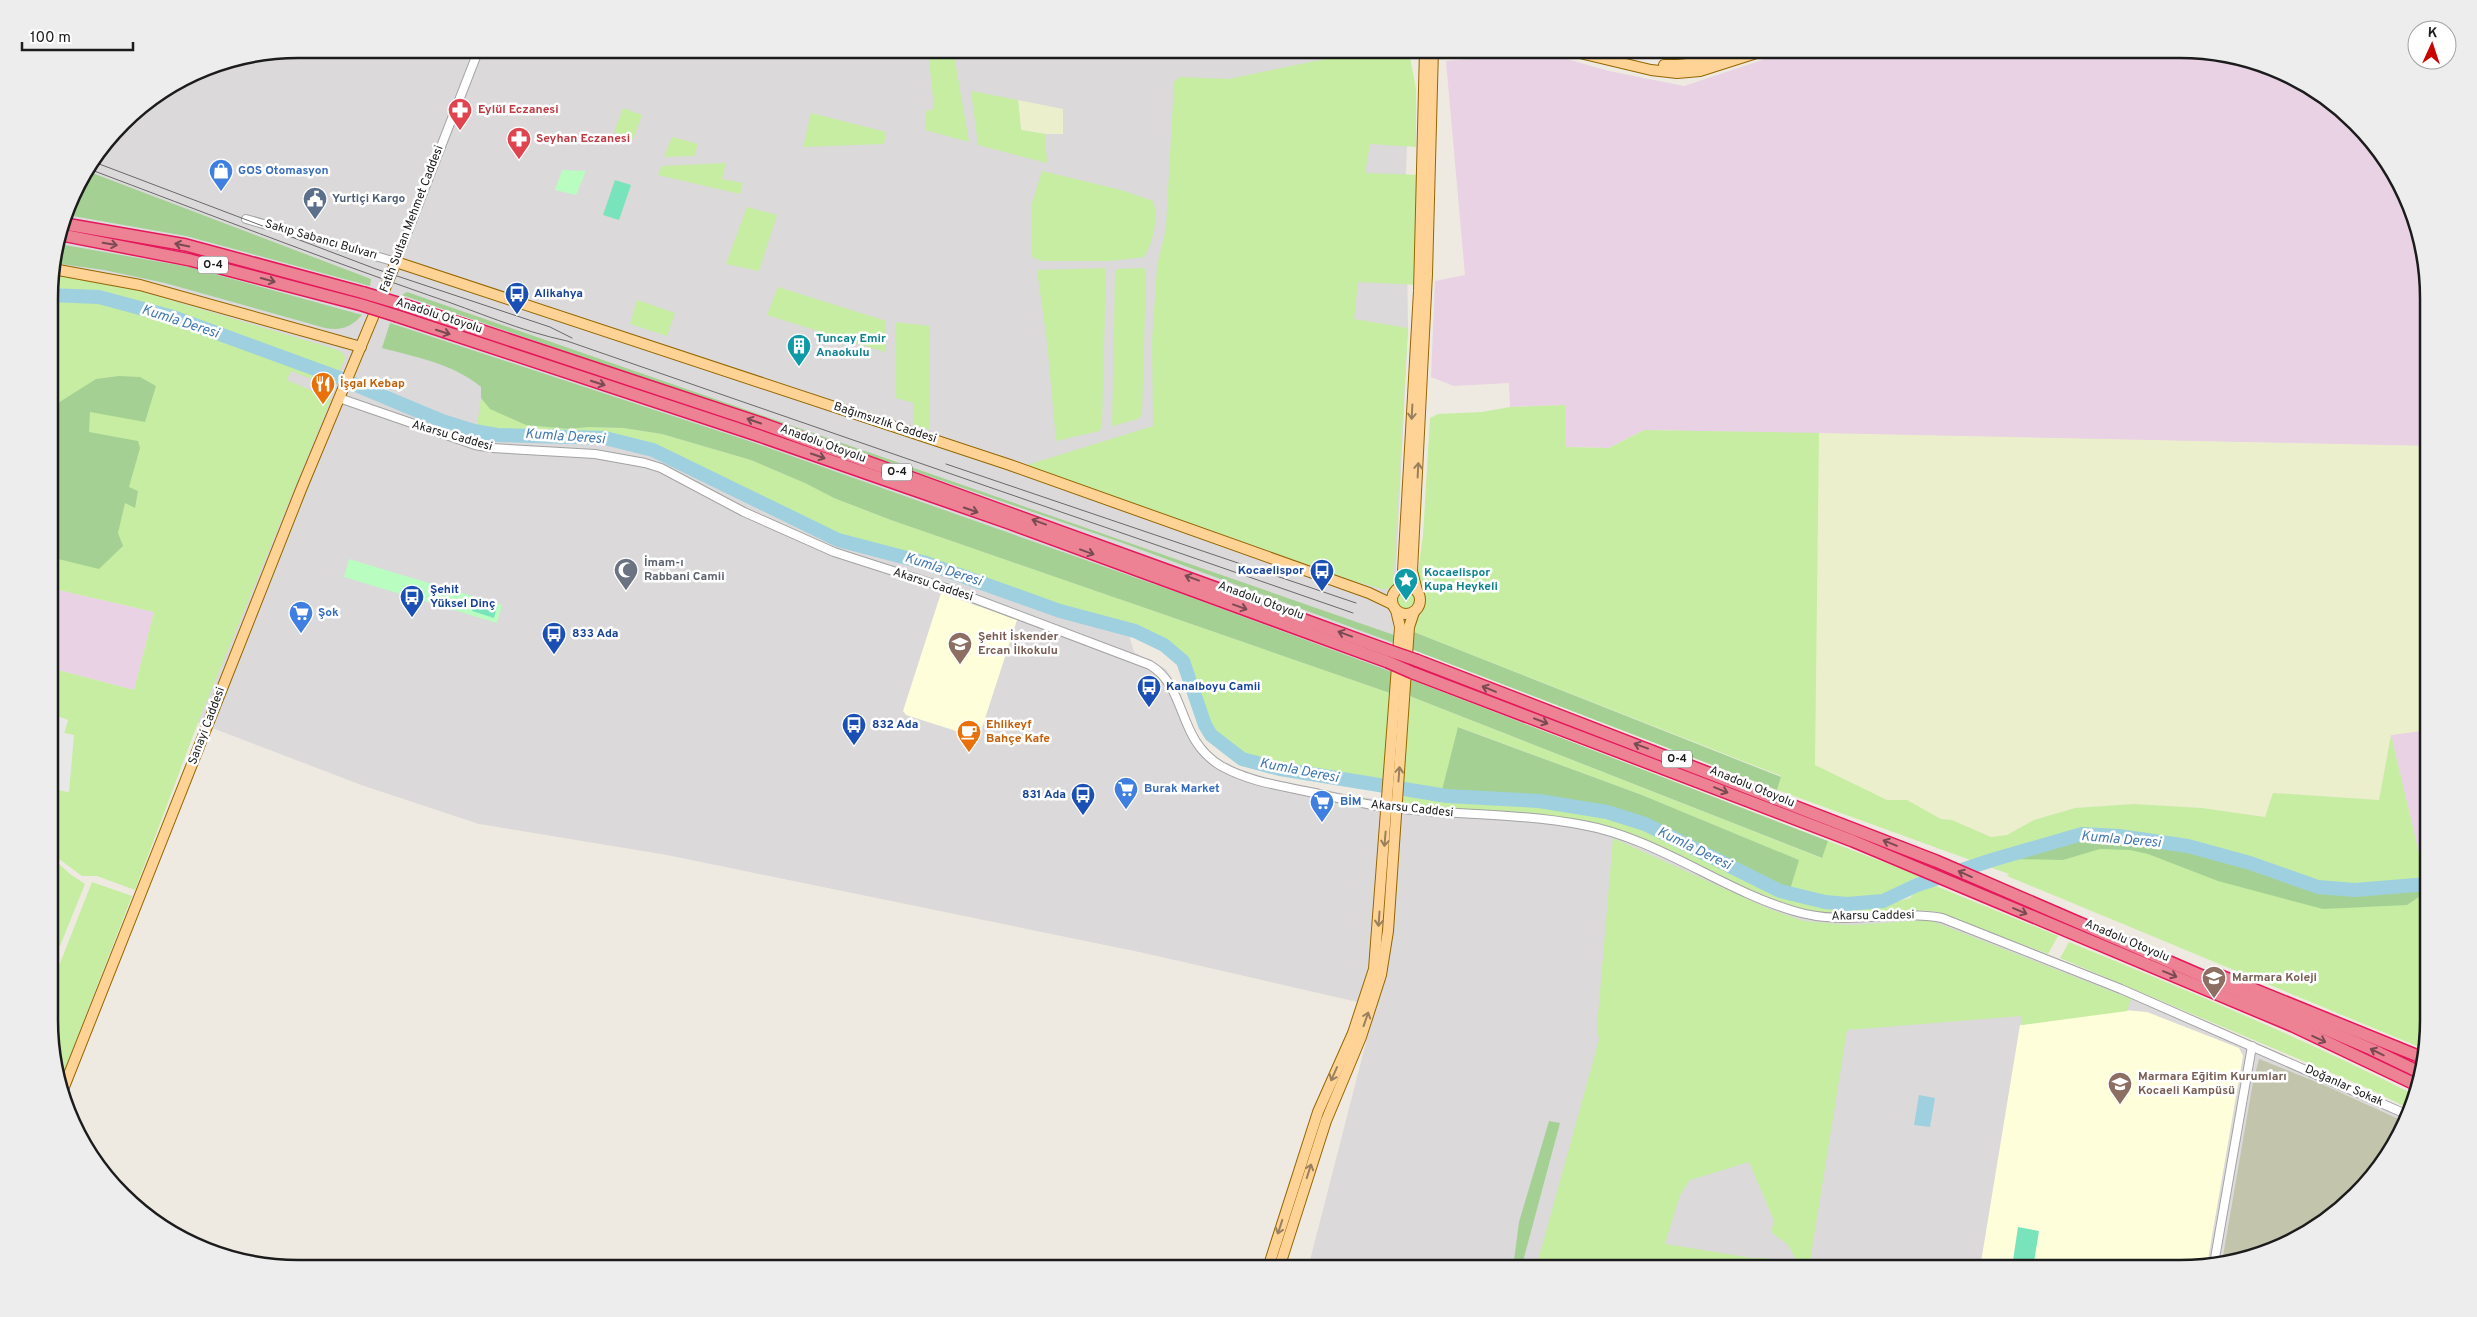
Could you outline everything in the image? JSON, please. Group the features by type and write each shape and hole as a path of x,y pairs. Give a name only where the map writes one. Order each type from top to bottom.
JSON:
{"highway":[{"name":"Anadolu Otoyolu","path":"69,225 186,245 364,293 763,424 1416,660 1936,861 2117,938 2414,1070"},
{"name":"Anadolu Otoyolu","path":"66,237 190,260 362,305 757,435 1008,523 1388,662 1676,772 1975,892 2293,1026 2411,1082"},
{"path":"2117,938 2250,986 2416,1055"}],"main road":[{"path":"1426,58 1428,88"},
{"path":"1396,740 1408,627 1414,612 1420,604 1413,583 1412,571 1428,88 1432,58"},
{"path":"1601,58 1651,70 1677,73 1700,71 1741,58"},
{"path":"1632,58 1659,65 1681,66 1714,58"},
{"name":"Fatih Sultan Mehmet Caddesi","path":"354,360 396,262"},
{"name":"Bağımsızlık Caddesi","path":"396,262 1010,465 1372,594 1394,607"},
{"path":"60,270 140,285 361,346"},
{"path":"1282,1260 1326,1121 1360,1037 1381,975 1388,931 1400,627 1394,607 1403,572 1423,274"},
{"name":"Sanayi Caddesi","path":"66,1082 354,360"},
{"path":"1372,594 1409,586 1417,591"},
{"path":"1394,607 1407,614 1414,612"},
{"path":"1271,1260 1318,1112 1352,1033 1374,969 1392,808"}],"street":[{"name":"Fatih Sultan Mehmet Caddesi","path":"396,262 475,58"},
{"name":"Sakıp Sabancı Bulvarı","path":"246,219 396,262"},
{"name":"Akarsu Caddesi","path":"340,394 475,445 492,448 595,454 645,462 661,468 744,512 834,552 944,587 1150,664 1168,680 1185,723 1200,748 1220,765 1233,772 1268,784 1363,804 1392,808 1561,822 1598,828 1642,844 1776,906 1804,914 1847,919 1919,915 1942,918 2121,989 2252,1046"},
{"name":"Doğanlar Sokak","path":"2252,1046 2401,1112"},
{"path":"2215,1256 2252,1046"}],"shaded area":[{"path":"282,58 1410,58 1406,174 1408,328 1390,693 1118,598 1134,652 1166,669 1178,688 1193,730 1200,742 1214,756 1237,768 1268,778 1360,797 1598,828 1804,914 1931,916 2121,989 2401,1112 2379,1153 2360,1178 2338,1200 2313,1219 2285,1235 2256,1247 2226,1255 2179,1260 1310,1260 1373,1015 1362,1003 1144,953 667,855 479,824 364,786 186,718 236,602 58,347 58,282 62,251 70,221 82,192 107,152 139,117 164,98 192,82 221,70 251,62"},
{"path":"1484,58 1564,58 1609,71 1684,86 1768,58 2195,58 2226,62 2256,70 2285,82 2325,107 2360,139 2379,164 2395,192 2407,221 2415,251 2420,298 2420,446 1644,430 1609,448 1564,447 1565,405 1510,407 1509,383 1454,386 1431,377 1435,281 1465,275 1446,61"},
{"path":"1018,100 1063,109 1063,134 1045,134 1021,130"},
{"path":"1819,433 2420,446 2420,731 2391,735 2379,800 2274,793 2265,817 2202,808 2134,804 2075,808 2034,820 2007,835 1991,837 1952,820 1941,819 1907,800 1887,800 1814,765"},
{"path":"58,590 154,612 134,690 58,670"},
{"name":"Şehit İskender Ercan İlkokulu","path":"941,593 1017,620 980,734 975,737 906,715 903,711"},
{"path":"58,717 68,720 64,733 74,735 69,792 58,790"},
{"path":"2420,731 2420,858 2391,735"},
{"name":"Marmara Eğitim Kurumları Kocaeli Kampüsü","path":"2124,1010 2147,1012 2239,1048 2243,1056 2208,1257 2179,1260 1981,1260 2020,1025"},
{"path":"2259,1059 2324,1085 2398,1119 2379,1153 2360,1178 2338,1200 2313,1219 2285,1235 2256,1247 2223,1255 2253,1082"}],"green space":[{"path":"929,58 955,58 969,142 925,130 926,111 934,109"},
{"path":"1334,58 1410,58 1416,89 1416,147 1370,144 1365,173 1423,175 1420,285 1358,282 1354,319 1408,328 1393,588 1382,589 1354,581 1027,465 1153,426 1152,341 1157,266 1166,228 1174,82 1180,77 1229,79"},
{"path":"971,91 1018,100 1021,130 1045,134 1047,163 978,145"},
{"path":"623,108 642,115 633,139 614,132"},
{"path":"811,113 886,132 884,144 803,147"},
{"path":"672,137 698,144 694,156 664,157"},
{"path":"726,163 722,179 743,183 740,194 658,175 662,166"},
{"path":"562,170 586,171 576,195 555,190"},
{"path":"1042,171 1121,190 1153,201 1155,207 1154,230 1144,257 1110,261 1042,261 1032,257 1032,203"},
{"path":"93,173 371,279 370,286 186,236 72,216"},
{"path":"615,180 631,185 619,220 603,215"},
{"path":"747,207 777,215 759,271 726,264"},
{"path":"64,245 189,267 362,315 354,323 346,327 336,329 325,328 165,283 104,270 60,264"},
{"path":"1106,268 1102,427 1099,431 1056,441 1047,342 1037,270"},
{"path":"1117,269 1145,269 1146,276 1142,415 1138,419 1112,426 1115,272"},
{"path":"59,276 139,291 335,349 344,354 345,359 332,387 291,371 287,380 331,399 199,720 135,890 97,876 82,876 59,859 58,860 58,790 68,792 73,735 64,733 68,720 58,717 58,670 134,690 154,612 58,590"},
{"path":"778,287 886,321 885,352 767,315"},
{"path":"407,292 1394,635 1394,643 1120,542 402,295"},
{"path":"637,300 675,313 667,336 630,324"},
{"path":"895,322 930,326 929,430 913,425 914,403 895,398"},
{"path":"390,323 749,441 1179,593 1392,672 1390,693 891,520 834,498 805,483 751,460 662,434 624,428 589,427 569,429 526,425 490,409 481,398 481,387 459,372 434,362 382,348"},
{"path":"119,376 140,377 156,386 145,422 90,412 89,432 138,441 140,448 129,487 138,491 135,508 125,503 118,533 123,546 99,569 58,559 58,403 96,379"},
{"path":"481,398 491,409 569,429 589,427 624,428 662,434 751,460 805,483 834,498 891,520 1390,693 1385,781 1285,767 1243,756 1215,734 1209,724 1192,671 1185,658 1171,646 1134,626 1061,606 934,562 834,535 660,448 644,443 596,433 521,431 477,426"},
{"path":"1565,405 1565,447 1609,448 1644,430 1819,433 1815,765 1887,800 1907,800 1941,819 1952,820 1991,837 2007,835 2034,820 2075,808 2134,804 2202,808 2265,817 2273,793 2379,800 2391,735 2420,858 2420,1019 2417,1046 2007,876 2009,874 1777,790 1781,776 1414,632 1415,615 1422,601 1417,579 1423,535 1430,418 1438,414 1482,412 1510,407"},
{"path":"349,559 502,605 497,623 344,577"},
{"path":"1406,589 1414,592 1417,600 1414,608 1406,611 1398,608 1395,600 1398,592"},
{"path":"475,599 497,606 494,618 472,611"},
{"path":"1414,632 1781,777 1777,790 1411,649"},
{"path":"1409,679 1828,841 1822,858 1412,697 1407,693"},
{"path":"1407,693 1412,697 1821,858 1828,841 1920,876 1886,893 1864,900 1843,901 1790,890 1798,860 1642,795 1459,727 1442,790 1401,783"},
{"path":"1458,727 1642,795 1799,860 1790,890 1633,815 1562,799 1518,794 1442,790"},
{"path":"1400,796 1535,805 1600,815 1640,828 1781,897 1810,905 1868,909 1910,898 1917,890 1936,886 2058,936 2048,954 1937,912 1913,910 1841,915 1812,911 1784,903 1598,828 1400,808"},
{"path":"2088,837 2140,842 2192,851 2226,860 2296,885 2333,893 2371,894 2420,889 2420,894 2407,905 2323,909 2218,881 2148,854 2130,850 2100,849 2063,860 2015,859 2041,848"},
{"path":"1613,838 1769,909 1804,921 1850,925 1928,920 2131,999 2127,1011 2022,1025 2021,1016 1847,1030 1810,1260 1796,1260 1788,1245 1771,1232 1774,1221 1749,1162 1690,1180 1680,1195 1665,1244 1752,1258 1768,1258 1771,1260 1538,1260 1599,1040 1597,1027"},
{"path":"58,863 85,884 60,946 58,945"},
{"path":"92,882 132,896 64,1072 58,1035 58,968"},
{"path":"2069,942 2244,1015 2408,1092 2403,1106 2367,1088 2060,958"},
{"path":"1549,1121 1560,1123 1523,1260 1514,1260 1519,1222"},
{"path":"2018,1227 2039,1231 2034,1260 2013,1260"}],"water":[{"path":"1919,1095 1935,1098 1930,1127 1914,1125"}],"waterway":[{"name":"Kumla Deresi","path":"58,295 99,297 173,317 337,377 442,421 474,431 497,435 605,438 653,450 838,540 926,563 1060,611 1135,631 1164,645 1183,661 1205,725 1211,735 1242,759 1280,769 1447,796 1539,801 1607,812 1645,824 1780,891 1825,902 1847,904 1883,901 1917,885 1992,860 2082,834 2119,836 2188,846 2250,863 2318,887 2355,890 2420,885"}],"tram line":[{"path":"98,164 376,269 550,327 572,338"},
{"path":"94,171 302,250 515,326 567,341 1353,613"},
{"path":"946,464 1356,603"}],"place":[{"name":"Eylül Eczanesi","path":"460,131"},
{"name":"Seyhan Eczanesi","path":"519,160"},
{"name":"GOS Otomasyon","path":"221,192"},
{"name":"Yurtiçi Kargo","path":"315,220"},
{"name":"Alikahya","path":"517,315"},
{"name":"Tuncay Emir Anaokulu","path":"799,367"},
{"name":"İşgal Kebap","path":"323,405"},
{"name":"İmam-ı Rabbani Camii","path":"626,591"},
{"name":"Kocaelispor","path":"1322,592"},
{"name":"Kocaelispor Kupa Heykeli","path":"1406,601"},
{"name":"Şehit Yüksel Dinç","path":"412,618"},
{"name":"Şok","path":"301,634"},
{"name":"833 Ada","path":"554,655"},
{"name":"Şehit İskender Ercan İlkokulu","path":"960,665"},
{"name":"Kanalboyu Camii","path":"1149,708"},
{"name":"832 Ada","path":"854,746"},
{"name":"Ehlikeyf Bahçe Kafe","path":"969,753"},
{"name":"Burak Market","path":"1126,810"},
{"name":"831 Ada","path":"1083,816"},
{"name":"BİM","path":"1322,823"},
{"name":"Marmara Koleji","path":"2214,999"},
{"name":"Marmara Eğitim Kurumları Kocaeli Kampüsü","path":"2120,1105"}]}
